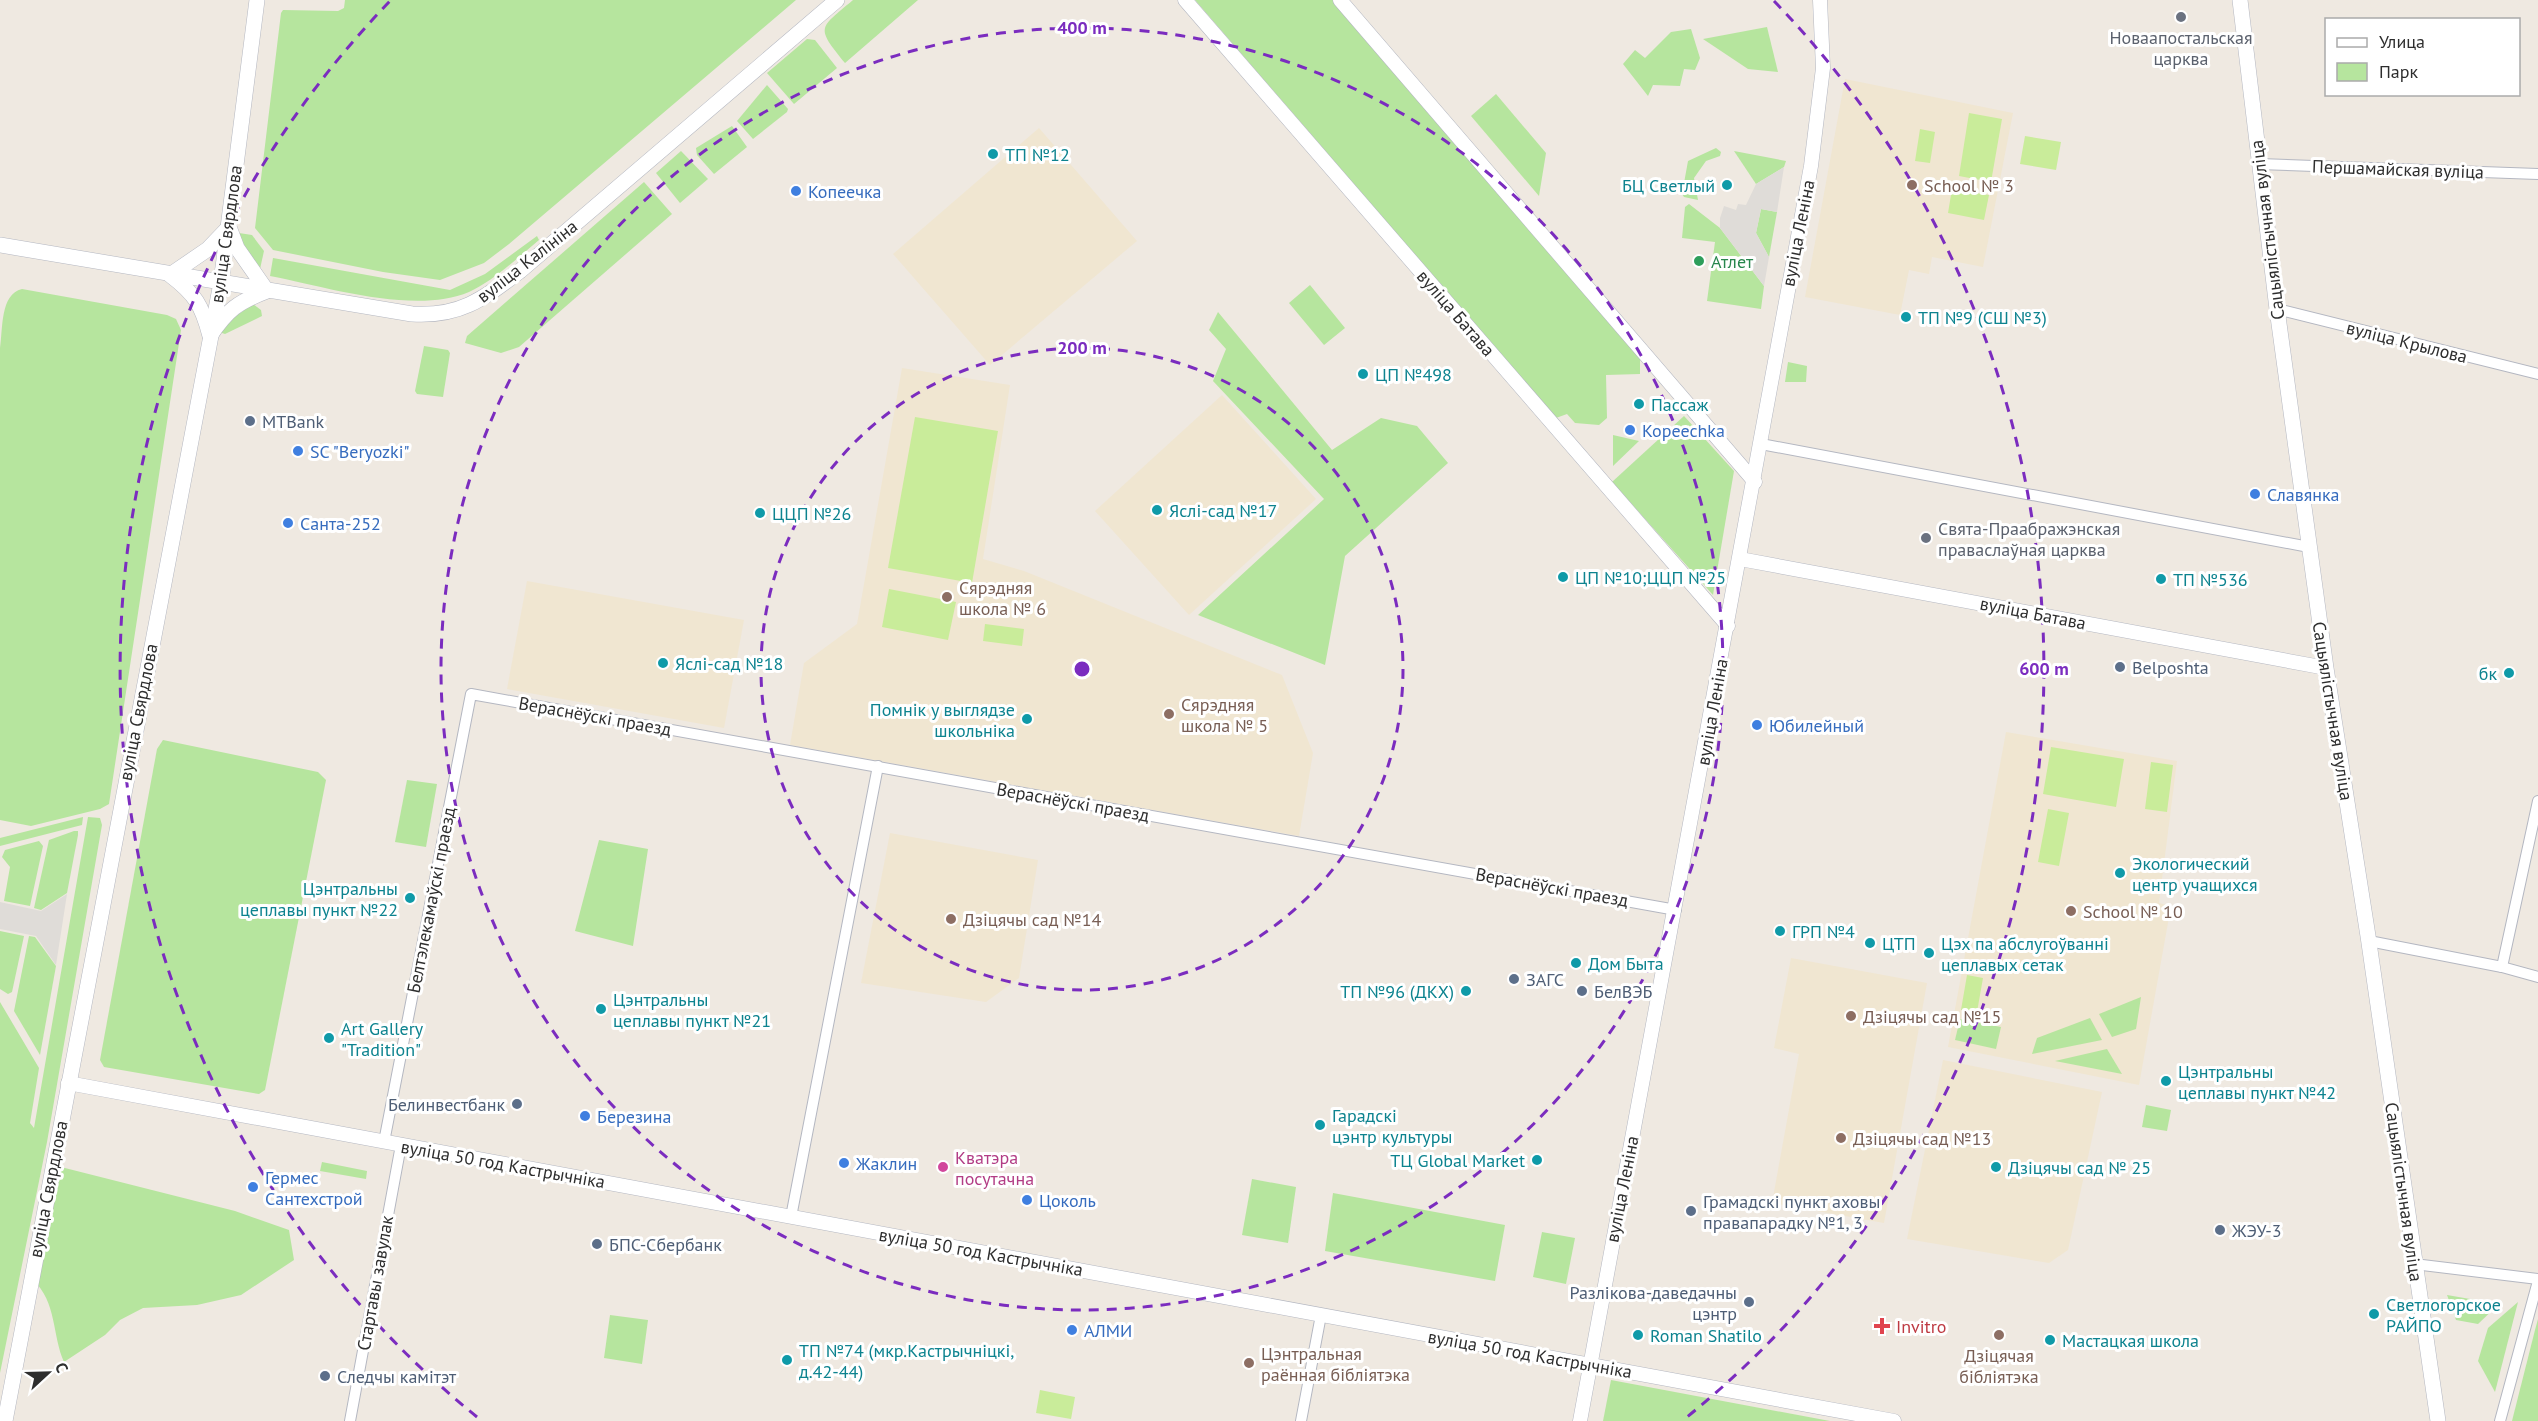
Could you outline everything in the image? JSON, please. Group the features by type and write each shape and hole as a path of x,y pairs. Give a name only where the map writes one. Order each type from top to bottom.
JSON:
{"main road":[{"name":"вуліца Свярдлова","path":"5,1421 220,283 257,0"},
{"name":"вуліца Калініна","path":"0,245 412,314 429,315 464,309 485,298 520,272 837,0"},
{"name":"Сацыялістычная вуліца","path":"2240,0 2277,309 2309,547 2369,940 2438,1421"},
{"path":"229,227 237,248 267,291 246,299 226,312 210,336 203,310 194,296 170,274 208,249 229,227"}],"street":[{"name":"вуліца Батава","path":"1185,0 1728,626"},
{"path":"1340,0 1755,482"},
{"name":"вуліца Леніна","path":"1580,1421 1755,482 1811,166 1822,90 1824,46 1820,0"},
{"name":"Першамайская вуліца","path":"2259,164 2538,174"},
{"name":"вуліца Крылова","path":"2277,309 2538,374"},
{"path":"1761,444 2309,547"},
{"name":"вуліца Батава","path":"1740,559 2326,668"},
{"name":"Вераснёўскі праезд","path":"471,694 1676,910"},
{"name":"Белтэлекамаўскі праезд","path":"384,1142 471,694"},
{"path":"791,1217 878,766"},
{"path":"2502,967 2538,801"},
{"path":"2369,940 2502,967 2538,977"},
{"name":"вуліца 50 год Кастрычніка","path":"68,1083 1865,1418 1894,1421"},
{"name":"Стартавы завулак","path":"350,1421 401,1145"},
{"path":"2414,1264 2538,1280 2500,1421"},
{"path":"1302,1421 1321,1315"}],"shaded area":[{"name":"School № 3","path":"1845,79 2013,113 1983,267 1932,257 1929,274 1909,270 1900,315 1805,297"},
{"path":"1039,128 1137,241 990,365 893,254"},
{"path":"1784,167 1777,212 1761,209 1756,233 1769,257 1764,286 1720,228 1720,218 1724,206 1736,210 1738,204 1746,205 1756,184"},
{"path":"902,368 1010,385 983,559 1024,571 1282,675 1313,753 1299,836 790,745 804,663 857,624"},
{"path":"1222,395 1316,499 1189,615 1095,511"},
{"path":"527,581 744,620 724,728 507,689"},
{"name":"School № 10","path":"2006,732 2177,761 2159,903 2171,906 2139,1085 1948,1047"},
{"name":"Дзіцячы сад №14","path":"890,833 1038,860 1019,978 986,1002 861,983"},
{"path":"67,894 56,965 36,936 0,929 0,902 41,911"},
{"path":"1791,958 1927,983 1884,1223 1772,1203 1799,1054 1774,1048"},
{"path":"1943,1060 2102,1092 2068,1250 2049,1263 1907,1239"}],"green space":[{"path":"345,0 796,0 509,244 484,263 440,280 383,272 273,250 255,228 281,13 283,10 338,11 344,8"},
{"path":"853,0 918,0 845,63 829,42 825,28 833,17"},
{"path":"1195,0 1334,0 1640,354 1640,374 1606,375 1607,418 1599,425 1575,423 1567,414 1556,418"},
{"path":"1767,27 1778,72 1748,69 1703,39"},
{"path":"1691,29 1700,58 1695,70 1684,69 1680,86 1653,85 1648,96 1623,64 1635,50 1645,58 1671,32"},
{"path":"807,39 815,40 837,68 794,104 767,73"},
{"path":"767,85 788,109 753,139 737,121"},
{"path":"1496,94 1546,153 1539,196 1471,116"},
{"path":"1969,113 2002,119 1991,182 1959,176"},
{"path":"732,126 747,147 714,174 697,155 696,148"},
{"path":"1920,129 1935,132 1930,163 1915,161"},
{"path":"2025,136 2061,142 2056,170 2020,164"},
{"path":"1716,148 1721,152 1720,156 1706,161 1694,178 1698,200 1684,197 1682,194 1688,161"},
{"path":"681,151 708,179 680,203 656,173"},
{"path":"1734,151 1786,161 1784,167 1756,184"},
{"path":"644,182 672,214 519,347 501,353 465,343 467,336"},
{"path":"1952,189 1989,195 1984,220 1948,213"},
{"path":"1689,204 1720,228 1764,286 1761,309 1707,301 1715,242 1682,238 1685,207"},
{"path":"1761,209 1777,212 1769,257 1756,233"},
{"path":"239,233 252,235 264,251 260,269 243,247"},
{"path":"537,236 539,240 488,281 469,292 447,298 423,301 371,297 270,276 273,258 450,290 485,274"},
{"path":"1310,285 1345,328 1324,345 1289,303"},
{"path":"22,289 167,315 176,319 181,330 109,804 100,809 31,826 0,820 0,348 6,305 15,292"},
{"path":"253,304 261,310 262,316 225,334 219,332 233,318"},
{"path":"1218,312 1332,450 1381,418 1417,426 1448,463 1345,556 1325,665 1198,615 1324,499 1213,381 1226,349 1209,330"},
{"path":"424,346 448,350 450,353 443,397 417,394 415,391"},
{"path":"1788,362 1807,366 1806,382 1785,382"},
{"path":"1684,416 1734,471 1713,595 1612,482"},
{"path":"915,417 998,431 972,583 888,568"},
{"path":"1613,435 1639,441 1613,466"},
{"path":"889,589 956,602 948,640 882,627"},
{"path":"985,624 1024,629 1022,646 983,641"},
{"path":"163,740 318,772 326,780 265,1090 259,1094 104,1067 100,1060 157,749"},
{"path":"2051,747 2124,759 2116,807 2043,794"},
{"path":"2151,762 2173,765 2167,812 2145,809"},
{"path":"407,780 437,784 426,847 395,842"},
{"path":"2048,809 2069,813 2059,866 2038,862"},
{"path":"83,817 82,825 0,846 0,838"},
{"path":"88,817 100,818 102,825 47,1142 0,1373 0,1002 39,1068 30,1123 34,1128"},
{"path":"78,831 78,835 67,893 41,910 34,908 49,840"},
{"path":"599,840 648,849 633,946 575,931"},
{"path":"39,841 43,846 30,906 4,901 10,867 2,857 5,850"},
{"path":"0,931 24,936 12,992 8,994 0,989"},
{"path":"29,936 35,937 56,966 40,1055 14,1011"},
{"path":"1967,975 1983,978 1977,1012 1961,1010"},
{"path":"2141,997 2136,1029 2112,1037 2099,1014"},
{"path":"2090,1018 2102,1040 2032,1054 2037,1038"},
{"path":"1960,1019 2001,1027 1996,1049 1955,1040"},
{"path":"2107,1049 2122,1074 2055,1061"},
{"path":"2146,1105 2171,1110 2167,1131 2142,1127"},
{"path":"322,1162 367,1171 366,1179 320,1171"},
{"path":"57,1166 235,1211 289,1230 294,1260 241,1295 197,1305 143,1308 120,1320 105,1335 64,1362 50,1308 41,1289 33,1280"},
{"path":"1252,1179 1296,1187 1288,1243 1242,1235"},
{"path":"1333,1193 1505,1225 1495,1281 1325,1251"},
{"path":"1542,1232 1575,1238 1566,1284 1533,1277"},
{"path":"2447,1295 2499,1304 2478,1324 2456,1320"},
{"path":"2518,1302 2495,1392 2478,1361 2488,1328"},
{"path":"610,1315 648,1320 642,1364 604,1358"},
{"path":"2538,1319 2538,1421 2512,1421 2535,1330"},
{"path":"1611,1380 1830,1421 1603,1421"},
{"path":"1040,1390 1075,1397 1071,1419 1036,1413"}],"place":[{"name":"Новаапостальская царква","path":"2181,17"},
{"name":"ТП №12","path":"993,154"},
{"name":"БЦ Светлый","path":"1727,185"},
{"name":"School № 3","path":"1912,185"},
{"name":"Копеечка","path":"796,191"},
{"name":"Атлет","path":"1699,261"},
{"name":"ТП №9 (СШ №3)","path":"1906,317"},
{"name":"ЦП №498","path":"1363,374"},
{"name":"Пассаж","path":"1639,404"},
{"name":"MTBank","path":"250,421"},
{"name":"Kopeechka","path":"1630,430"},
{"name":"SC \"Beryozki\"","path":"298,451"},
{"name":"Славянка","path":"2255,494"},
{"name":"Яслі-сад №17","path":"1157,510"},
{"name":"ЦЦП №26","path":"760,513"},
{"name":"Санта-252","path":"288,523"},
{"name":"Свята-Праабражэнская праваслаўная царква","path":"1926,538"},
{"name":"ЦП №10;ЦЦП №25","path":"1563,577"},
{"name":"ТП №536","path":"2161,579"},
{"name":"Сярэдняя школа № 6","path":"947,597"},
{"name":"Яслі-сад №18","path":"663,663"},
{"name":"Belposhta","path":"2120,667"},
{"name":"бк","path":"2509,673"},
{"name":"Сярэдняя школа № 5","path":"1169,714"},
{"name":"Помнік у выглядзе школьніка","path":"1027,719"},
{"name":"Юбилейный","path":"1757,725"},
{"name":"Экологический центр учащихся","path":"2120,873"},
{"name":"Цэнтральны цеплавы пункт №22","path":"410,898"},
{"name":"School № 10","path":"2071,911"},
{"name":"Дзіцячы сад №14","path":"951,919"},
{"name":"ГРП №4","path":"1780,931"},
{"name":"ЦТП","path":"1870,943"},
{"name":"Цэх па абслугоўванні цеплавых сетак","path":"1929,953"},
{"name":"Дом Быта","path":"1576,963"},
{"name":"ЗАГС","path":"1514,979"},
{"name":"ТП №96 (ДКХ)","path":"1466,991"},
{"name":"БелВЭБ","path":"1582,991"},
{"name":"Цэнтральны цеплавы пункт №21","path":"601,1009"},
{"name":"Дзіцячы сад №15","path":"1851,1016"},
{"name":"Art Gallery \"Tradition\"","path":"329,1038"},
{"name":"Цэнтральны цеплавы пункт №42","path":"2166,1081"},
{"name":"Белинвестбанк","path":"517,1104"},
{"name":"Березина","path":"585,1116"},
{"name":"Гарадскі цэнтр культуры","path":"1320,1125"},
{"name":"Дзіцячы сад №13","path":"1841,1138"},
{"name":"ТЦ Global Market","path":"1537,1160"},
{"name":"Жаклин","path":"844,1163"},
{"name":"Кватэра посутачна","path":"943,1167"},
{"name":"Дзіцячы сад № 25","path":"1996,1167"},
{"name":"Гермес Сантехстрой","path":"253,1187"},
{"name":"Цоколь","path":"1027,1200"},
{"name":"Грамадскі пункт аховы правапарадку №1, 3","path":"1691,1211"},
{"name":"ЖЭУ-3","path":"2220,1230"},
{"name":"БПС-Сбербанк","path":"597,1244"},
{"name":"Разлікова-даведачны цэнтр","path":"1749,1302"},
{"name":"Светлогорское РАЙПО","path":"2374,1314"},
{"name":"Invitro","path":"1882,1326"},
{"name":"АЛМИ","path":"1072,1330"},
{"name":"Roman Shatilo","path":"1638,1335"},
{"name":"Дзіцячая бібліятэка","path":"1999,1335"},
{"name":"Мастацкая школа","path":"2050,1340"},
{"name":"ТП №74 (мкр.Кастрычніцкі, д.42-44)","path":"787,1360"},
{"name":"Цэнтральная раённая бібліятэка","path":"1249,1363"},
{"name":"Следчы камітэт","path":"325,1376"}]}
